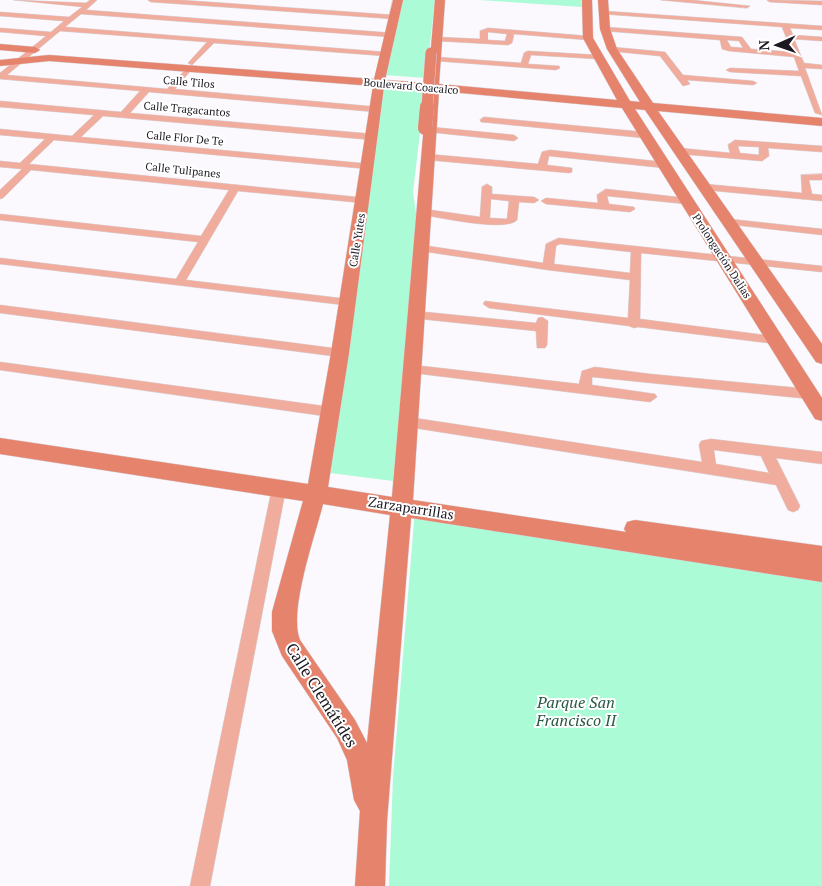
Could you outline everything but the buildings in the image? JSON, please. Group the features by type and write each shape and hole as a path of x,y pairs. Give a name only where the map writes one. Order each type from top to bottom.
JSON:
{"main road":[{"name":"Calle Yutes","path":"317,487 348,303 373,137 379,80 398,0"},
{"path":"587,0 588,38"},
{"name":"Prolongación Dalias","path":"603,0 605,29 612,49 646,102 822,358"},
{"path":"424,210 421,174 434,84 433,56 438,39 440,2"},
{"path":"402,500 428,158 434,18 440,2"},
{"name":"Prolongación Dalias","path":"588,38 644,134 822,414"},
{"name":"Boulevard Coacalco","path":"0,47 190,66"},
{"name":"Boulevard Coacalco","path":"0,62 49,58 190,66 821,116"},
{"name":"Zarzaparrillas","path":"0,432 822,572"},
{"name":"Zarzaparrillas","path":"0,446 279,488 317,487"},
{"name":"Calle Clemátides","path":"317,487 284,612 284,631 291,648 346,729 356,751 373,821"},
{"name":"Zarzaparrillas","path":"402,500 822,556"},
{"name":"Calle Clemátides","path":"370,886 373,821 402,500"}],"street":[{"path":"17,0 91,3"},
{"path":"151,0 188,1 197,12 201,30 212,41 385,54"},
{"path":"664,0 747,5"},
{"path":"770,0 822,2"},
{"path":"0,77 91,3"},
{"path":"80,12 197,12 394,17"},
{"path":"604,13 822,28"},
{"path":"0,14 71,19"},
{"path":"785,25 821,116"},
{"path":"605,29 723,38 726,48 797,55"},
{"path":"0,30 56,32 201,30 390,35"},
{"path":"484,42 485,30 588,38"},
{"path":"438,39 508,43 511,32"},
{"path":"790,37 822,39"},
{"path":"169,92 212,41"},
{"path":"612,49 662,54 684,80 732,81 754,86 750,71"},
{"path":"524,66 528,53 598,56"},
{"path":"433,56 556,71 548,54"},
{"path":"801,65 822,67"},
{"path":"732,81 729,67 750,71 804,74"},
{"name":"Calle Tilos","path":"0,77 376,110"},
{"path":"809,88 822,88"},
{"path":"124,114 146,90"},
{"name":"Calle Tragacantos","path":"0,104 373,137"},
{"path":"74,139 102,112"},
{"path":"482,135 484,118 517,123 644,134"},
{"path":"428,129 482,135 514,141 517,123"},
{"name":"Calle Flor De Te","path":"0,132 368,166"},
{"path":"0,196 52,137"},
{"path":"736,157 733,145 735,143 822,149"},
{"path":"680,151 762,158 764,156 763,144"},
{"path":"542,168 545,154 547,153 664,165"},
{"path":"428,158 542,168 570,175 569,156"},
{"name":"Calle Tulipanes","path":"0,164 363,200"},
{"path":"807,196 804,177 822,177"},
{"path":"705,187 822,198"},
{"path":"179,282 235,188"},
{"path":"485,221 486,192 514,199 534,200"},
{"path":"604,206 602,192 620,192 686,201"},
{"path":"620,192 636,218"},
{"path":"424,210 485,221 509,222 512,220 514,199"},
{"path":"546,201 630,209"},
{"path":"0,217 205,240"},
{"path":"730,222 822,232"},
{"path":"548,267 554,241 822,269"},
{"path":"421,248 548,267 635,277"},
{"path":"634,324 636,249"},
{"path":"0,261 348,303"},
{"path":"488,322 489,298 542,310 634,324 776,340"},
{"path":"0,309 340,354"},
{"path":"541,345 542,310"},
{"path":"415,315 542,328"},
{"path":"0,366 331,412"},
{"path":"413,369 585,391 650,403 650,379"},
{"path":"585,391 586,374 589,372 810,394"},
{"path":"408,422 780,480"},
{"path":"710,470 706,445 822,458"},
{"path":"766,451 793,506"},
{"path":"200,886 279,488"}],"green space":[{"path":"401,0 435,0 426,78 384,75"},
{"path":"479,0 581,0 582,7"},
{"path":"384,88 425,91 413,192 417,220 393,481 330,473"},
{"name":"Parque San Francisco II","path":"415,510 822,568 822,886 389,886 393,777"}]}
